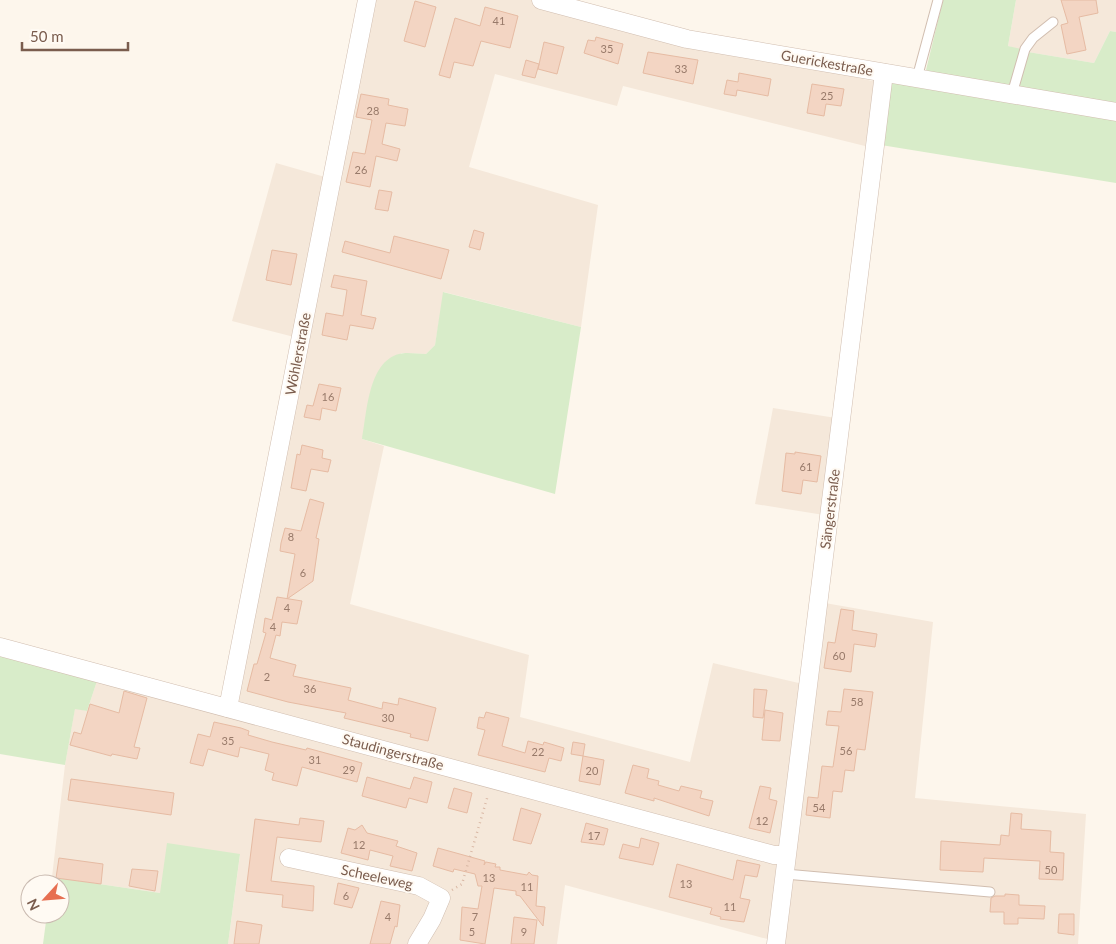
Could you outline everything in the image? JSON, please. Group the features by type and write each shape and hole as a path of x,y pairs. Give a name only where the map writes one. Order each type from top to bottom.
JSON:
{"street":[{"name":"Wöhlerstraße","path":"228,708 367,0"},
{"name":"Guerickestraße","path":"541,0 687,39 1116,112"},
{"name":"Sängerstraße","path":"776,944 884,73"},
{"name":"Staudingerstraße","path":"0,647 774,855 786,855"},
{"name":"Scheeleweg","path":"289,858 419,886 441,898"},
{"path":"417,944 432,919 441,898"}],"lane":[{"path":"917,78 938,0"},
{"path":"1012,94 1025,49 1033,38 1053,22"},
{"path":"785,874 990,892"}],"path":[{"path":"441,898 462,884 492,779"}],"shaded area":[{"path":"375,0 580,0 575,15 877,82 865,146 623,86 617,106 495,74 469,167 598,205 581,327 444,292 435,345 426,354 401,353 362,439 384,446 350,604 529,655 520,717 690,762 713,663 816,687 825,603 933,622 915,798 1086,814 1078,944 771,944 771,940 565,885 557,944 228,944 240,855 160,893 70,880 70,874 52,874 65,765 75,708 87,711 98,678 230,714 306,340 232,321 276,163 339,181"},
{"path":"1016,0 1116,0 1116,32 1110,31 1094,63 1028,52 1008,46"},
{"path":"773,408 836,418 824,515 755,504"}],"green space":[{"path":"943,0 1016,0 1008,46 1021,49 1012,81 1007,88 936,75 926,70"},
{"path":"1110,31 1116,32 1116,105 1022,90 1018,84 1028,52 1094,63"},
{"path":"891,81 1116,113 1116,183 881,145"},
{"path":"443,292 581,327 555,494 362,439 371,390 381,367 389,359 399,354 426,354 435,345"},
{"path":"0,655 97,681 87,711 75,709 65,765 0,754"},
{"path":"167,843 240,854 228,944 43,944 46,924 70,924 70,880 160,893"}],"building":[{"path":"1061,0 1096,0 1098,13 1079,17 1086,50 1067,54 1061,25 1068,23"},
{"path":"415,1 436,7 425,47 404,41"},
{"path":"485,7 518,16 510,48 481,41 473,66 454,62 450,78 439,75 455,18 480,26"},
{"path":"596,37 623,44 618,64 584,53 588,40 595,41"},
{"path":"544,42 564,47 557,74 538,69"},
{"path":"648,52 698,60 693,84 643,73"},
{"path":"526,60 539,64 535,78 522,75"},
{"path":"739,73 771,79 768,96 737,90 736,96 724,94 727,80 738,82"},
{"path":"812,84 844,89 841,106 826,104 824,116 807,113"},
{"path":"361,94 389,99 388,105 408,109 405,126 386,123 382,144 400,149 397,161 376,156 370,187 346,182 353,152 365,154 372,120 356,117"},
{"path":"379,190 392,192 388,211 375,209"},
{"path":"474,230 484,233 480,250 469,247"},
{"path":"394,236 449,250 441,279 342,252 345,241 390,253"},
{"path":"272,250 297,254 291,285 266,280"},
{"path":"334,275 367,281 361,315 376,318 373,329 350,325 347,340 322,335 326,313 343,316 347,290 331,287"},
{"path":"319,384 341,388 336,411 322,408 320,420 304,417 307,405 313,406"},
{"path":"302,445 323,450 322,458 331,460 328,472 311,469 306,491 291,488 297,454 300,455"},
{"path":"795,452 821,456 817,482 803,480 801,494 782,491 786,453 795,454"},
{"path":"310,499 324,503 316,538 319,539 313,581 287,599 295,554 280,551 281,543 285,528 301,531"},
{"path":"277,597 302,601 297,624 282,622 280,636 276,635 270,658 296,665 293,676 351,688 348,700 382,709 383,702 398,705 399,698 436,708 428,741 410,737 411,734 344,718 346,713 288,702 247,691 254,664 257,664 266,633 263,632 265,618 272,620"},
{"path":"841,609 854,611 852,630 877,634 875,647 854,644 851,672 824,668 828,642 835,643"},
{"path":"754,689 767,690 763,718 753,717"},
{"path":"844,689 873,692 865,750 857,749 854,771 845,770 842,792 833,791 830,818 806,815 808,797 818,798 822,766 833,767 839,726 826,725 828,711 841,712"},
{"path":"124,691 147,698 134,747 140,748 137,759 112,754 111,756 70,745 74,732 81,734 90,704 119,713"},
{"path":"765,710 783,713 780,741 762,740"},
{"path":"486,712 509,718 502,746 525,753 528,741 543,745 544,742 564,748 561,761 549,758 545,772 478,755 485,730 477,728 479,717 484,718"},
{"path":"214,722 241,728 249,731 248,735 272,742 306,750 307,748 362,763 357,782 302,767 297,786 272,780 274,773 265,770 269,754 240,747 238,757 208,749 203,766 190,763 198,734 210,737"},
{"path":"573,742 585,744 583,756 571,754"},
{"path":"583,756 604,760 600,785 579,781"},
{"path":"633,765 649,769 647,778 659,781 658,785 679,791 681,786 702,791 700,798 713,801 709,816 654,798 654,801 625,793"},
{"path":"367,777 410,789 414,777 432,782 427,803 409,798 406,808 362,796"},
{"path":"71,779 174,793 171,815 68,800"},
{"path":"760,786 771,788 769,799 777,801 770,833 749,828"},
{"path":"454,788 472,793 467,813 448,808"},
{"path":"521,808 541,814 531,844 513,840"},
{"path":"1011,813 1022,814 1021,829 1051,831 1050,852 1064,853 1063,880 1039,879 1040,861 984,858 983,872 940,870 941,841 1000,845 1001,835 1009,836"},
{"path":"300,818 324,821 321,842 277,837 271,881 314,886 313,911 282,907 283,895 246,891 255,819 299,825"},
{"path":"586,823 608,829 604,845 581,842"},
{"path":"362,825 367,833 398,841 396,846 417,853 412,871 390,866 393,856 370,850 368,860 341,853 348,828 355,830"},
{"path":"641,838 659,843 653,865 619,858 623,844 639,848"},
{"path":"438,848 485,861 484,865 486,862 496,864 495,867 500,867 500,870 527,875 529,872 532,875 538,876 536,906 545,907 543,926 520,896 516,895 516,891 494,888 485,944 460,940 462,907 478,909 482,886 478,886 475,874 454,869 453,872 433,866"},
{"path":"59,858 103,864 101,884 70,880 70,874 57,874"},
{"path":"737,860 760,865 757,877 745,875 740,898 750,900 744,922 720,919 721,917 710,914 712,908 669,897 677,864 733,880"},
{"path":"132,869 158,871 155,891 129,886"},
{"path":"338,883 359,888 352,908 334,904"},
{"path":"1005,894 1019,895 1019,905 1045,906 1044,919 1018,918 1018,924 1004,924 1004,912 990,912 991,898 1005,896"},
{"path":"381,901 400,905 397,927 395,926 390,944 370,944"},
{"path":"1059,914 1074,914 1074,935 1058,933"},
{"path":"514,917 537,920 534,944 511,944"},
{"path":"237,921 262,925 259,944 234,944"}]}
